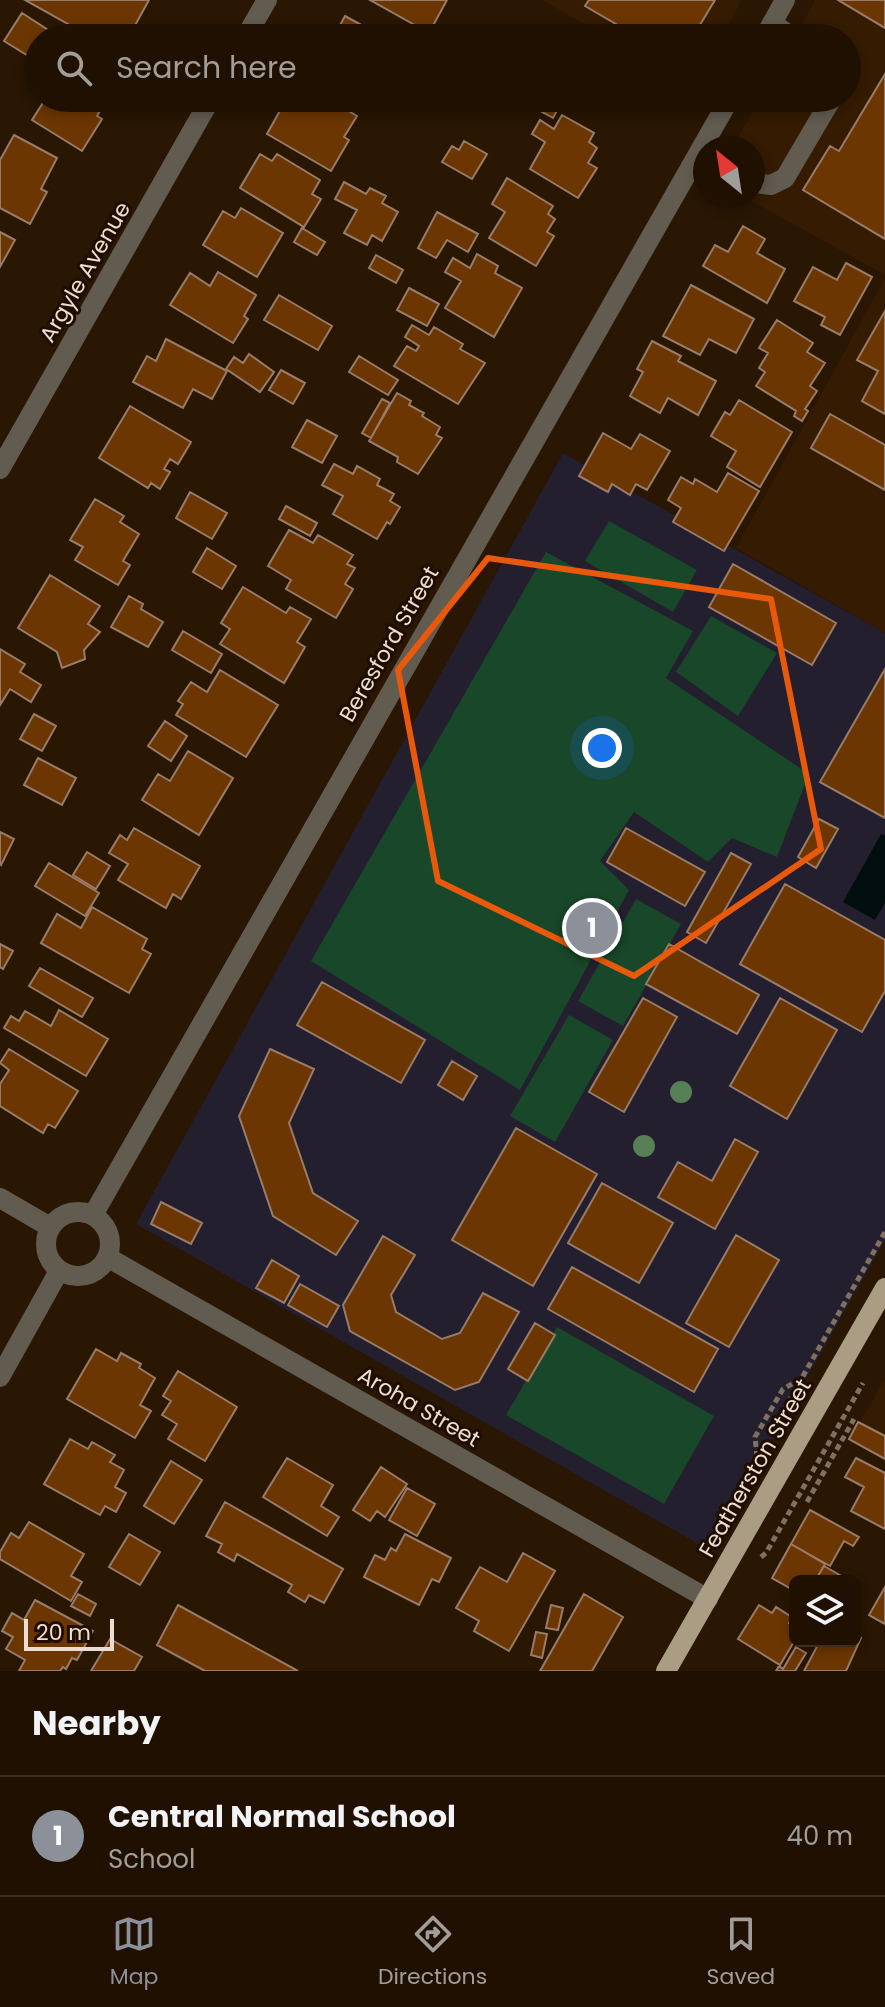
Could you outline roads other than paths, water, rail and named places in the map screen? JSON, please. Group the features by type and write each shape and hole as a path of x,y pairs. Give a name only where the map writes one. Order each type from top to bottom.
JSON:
{"main road":[{"name":"Featherston Street","path":"666,1671 885,1288"}],"street":[{"path":"253,24 267,0"},
{"path":"771,24 785,0"},
{"name":"Argyle Avenue","path":"0,469 203,112"},
{"name":"Beresford Street","path":"711,136 723,112"},
{"path":"765,184 771,185 785,178 824,112"},
{"name":"Beresford Street","path":"93,1215 251,934 693,170"},
{"path":"0,1198 50,1227"},
{"path":"74,1212 93,1215 107,1229 110,1238 107,1257 101,1267 81,1277 59,1271 47,1256 46,1236 50,1227 56,1219 74,1212"},
{"name":"Aroha Street","path":"107,1257 708,1599"},
{"path":"0,1377 59,1271"}],"place":[{"name":"Central Normal School","path":"592,928"}]}
